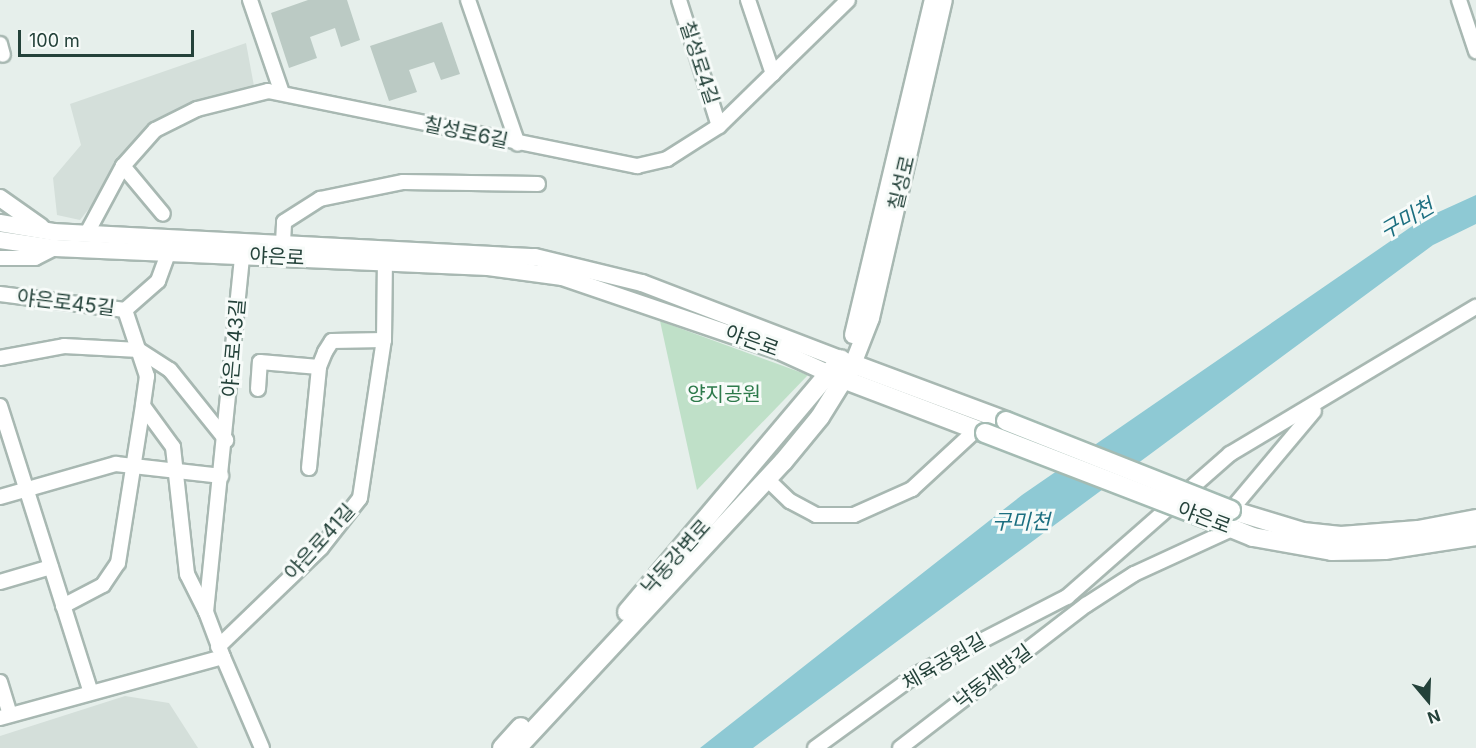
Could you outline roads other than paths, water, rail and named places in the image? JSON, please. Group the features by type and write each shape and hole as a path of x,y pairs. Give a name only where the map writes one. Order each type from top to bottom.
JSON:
{"main road":[{"name":"야은로","path":"841,366 1006,422 1231,510 1303,532 1341,536 1418,531 1476,519"},
{"name":"야은로","path":"841,366 981,431 1232,529 1293,547 1332,551 1386,550 1476,536"},
{"name":"낙동강변로","path":"517,748 767,479 820,417 841,366"},
{"name":"낙동강변로","path":"502,748 700,531 841,366"}],"street":[{"path":"250,0 282,93"},
{"path":"468,0 518,144"},
{"name":"칠성로4길","path":"679,0 719,126"},
{"path":"748,0 773,74"},
{"name":"칠성로6길","path":"87,234 123,166 155,130 197,108 268,90 518,144 637,166 685,151 719,126 773,74 828,7 848,0"},
{"name":"칠성로","path":"841,366 858,324 933,0"},
{"name":"칠성로","path":"841,366 871,318 944,0"},
{"path":"1459,0 1476,51"},
{"path":"123,166 163,214"},
{"name":"야은로","path":"283,243 284,222 320,199 403,182 538,184"},
{"path":"0,198 54,240 35,258 0,258"},
{"name":"야은로","path":"0,223 54,240 87,234 480,250 585,266 683,297 841,366"},
{"name":"야은로","path":"0,240 54,240 168,253 488,267 562,277 777,350 841,366"},
{"path":"125,310 158,281 168,253"},
{"name":"야은로43길","path":"206,612 226,440 242,256"},
{"name":"야은로41길","path":"221,652 321,548 360,498 384,340 385,262"},
{"name":"야은로45길","path":"0,294 125,310 147,376 118,563 103,585 63,606"},
{"name":"체육공원길","path":"815,748 917,674 1079,588 1214,466 1319,405 1476,307"},
{"path":"309,468 319,367 332,341 384,340"},
{"name":"야은로45길","path":"0,358 64,346 140,350"},
{"name":"야은로43길","path":"140,350 170,370 226,440"},
{"path":"258,389 260,362 319,367"},
{"path":"1231,510 1319,405"},
{"path":"0,406 90,690"},
{"path":"143,406 173,447 177,473"},
{"path":"767,479 790,501 816,515 854,515 912,489 981,431"},
{"path":"0,497 116,464 132,468 221,476"},
{"name":"야은로43길","path":"177,473 187,574 206,612 209,626 221,652"},
{"name":"낙동제방길","path":"900,748 1086,605 1134,574 1232,529"},
{"path":"0,582 51,567"},
{"path":"1079,588 1086,605"},
{"path":"0,682 5,716 221,652 262,748"}],"water":[{"name":"구미천","path":"1476,195 1476,224 1433,245 753,748 700,748 1022,495 1421,220"}],"park label":[{"name":"양지공원","path":"724,394"}]}
